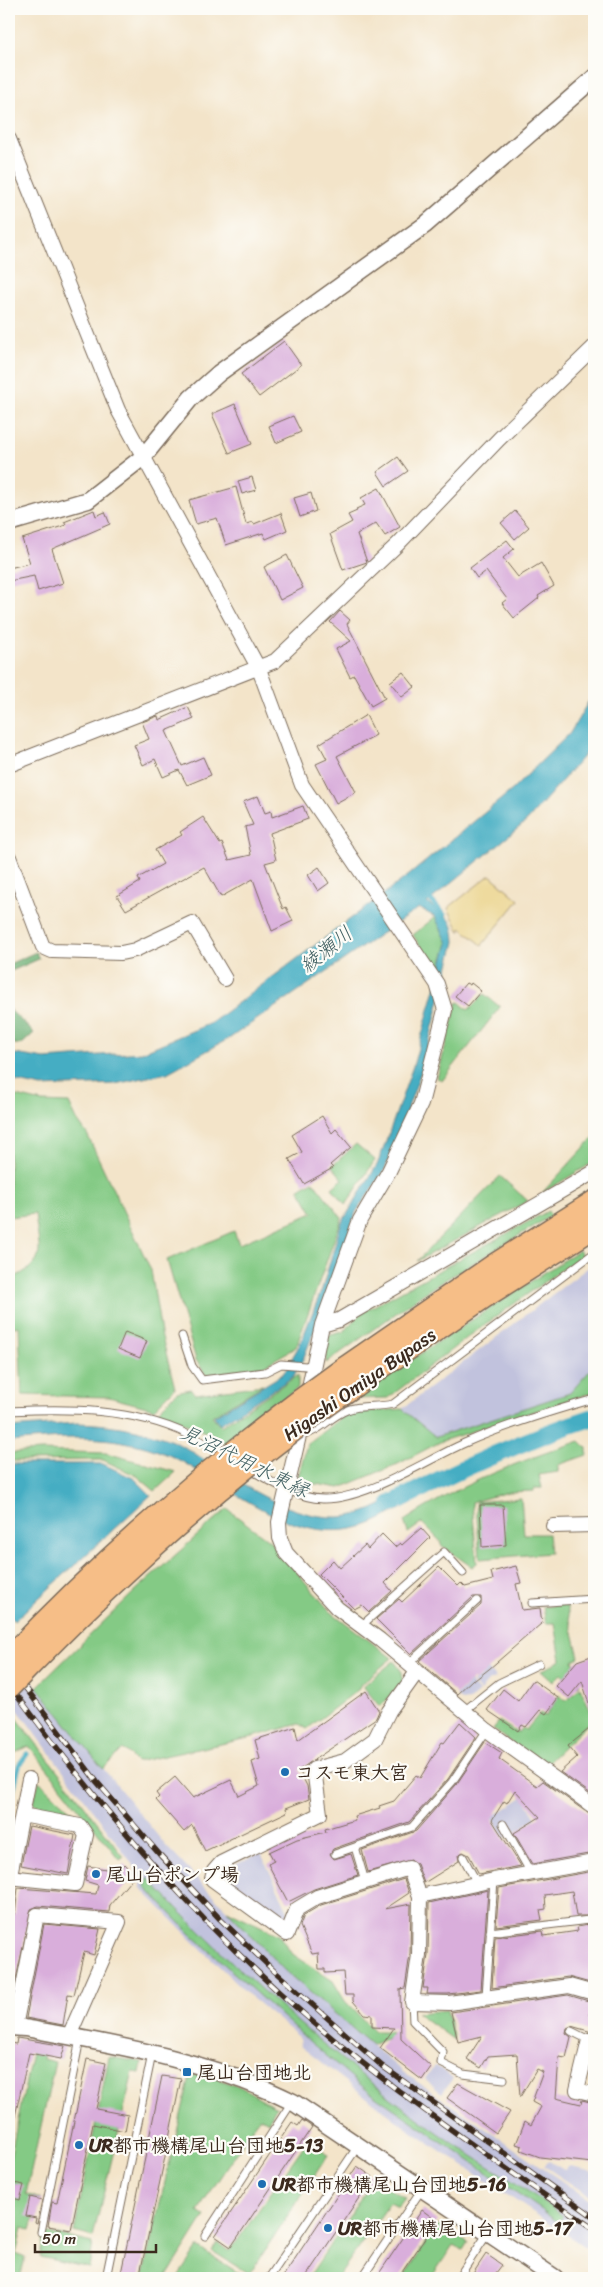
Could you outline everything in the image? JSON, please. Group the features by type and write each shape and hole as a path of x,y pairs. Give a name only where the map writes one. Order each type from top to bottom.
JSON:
{"highway":[{"name":"Higashi Omiya Bypass","path":"9,1687 97,1599 205,1500 292,1430 350,1376 460,1288 594,1202"},
{"name":"Higashi Omiya Bypass","path":"9,1659 100,1567 188,1490 276,1419 484,1297 594,1227"}],"street":[{"path":"9,522 88,500 143,457 191,398 219,373 425,225 594,78"},
{"path":"9,139 118,410 259,669 302,786 433,979 444,1000 445,1010 421,1104 389,1171 360,1220 310,1364 300,1436 279,1522 280,1538 286,1553 337,1608 360,1627 380,1640 487,1730 594,1807"},
{"path":"9,765 259,669 275,661 392,550 594,346"},
{"path":"9,857 43,947 52,952 121,953 135,950 192,923 226,979"},
{"path":"322,1326 339,1320 594,1172"},
{"path":"553,1526 594,1525"},
{"path":"412,1668 375,1739 344,1761 314,1769 320,1814 221,1863 214,1871 212,1879 288,1934 297,1909 317,1897 409,1868 420,1896 419,1954 412,2002 449,2002 569,1986 594,1993"},
{"path":"22,1815 80,1826 86,1835 75,1884 9,1878 29,1779"},
{"path":"420,1896 477,1883 594,1862"},
{"path":"75,2038 119,1922 37,1915 12,2027 152,2054 229,2073 257,2084 293,2102 359,2145 552,2277"},
{"path":"593,2039 576,2090 594,2094"}],"lane":[{"path":"300,1436 313,1433 346,1410 393,1404 594,1253"},
{"path":"182,1336 192,1366 202,1380 265,1372 280,1364 310,1364"},
{"path":"9,1411 54,1409 107,1413 143,1419 188,1435 286,1494 322,1499 345,1496 386,1481 468,1441 555,1411 594,1400"},
{"path":"360,1627 444,1552 463,1573"},
{"path":"532,1603 594,1599"},
{"path":"412,1668 477,1601"},
{"path":"464,1711 499,1683 539,1664"},
{"path":"336,1854 412,1827 452,1782 487,1730"},
{"path":"503,1824 531,1874"},
{"path":"355,1847 365,1881"},
{"path":"463,1857 477,1883"},
{"path":"486,1996 494,1880"},
{"path":"490,1932 594,1921"},
{"path":"412,2002 413,2021 443,2052 441,2062 462,2074 504,2079"},
{"path":"571,2031 593,2039"},
{"path":"42,2232 75,2038"},
{"path":"106,2278 152,2054"},
{"path":"205,2236 293,2102"},
{"path":"269,2278 359,2145"},
{"path":"362,2278 422,2189"},
{"path":"458,2278 488,2233"}],"shaded area":[{"path":"594,1263 594,1367 573,1392 436,1438 402,1409"},
{"path":"9,1652 166,1846 284,1970 403,2072 594,2203 594,2253 405,2127 300,2046 299,2037 251,1997 140,1887 143,1879 9,1698"},
{"path":"488,1669 496,1679 489,1681 480,1691 473,1683"},
{"path":"470,1682 479,1692 470,1700 461,1701 456,1696"},
{"path":"523,1797 536,1818 505,1838 492,1817"},
{"path":"261,1853 289,1913 278,1920 217,1876 219,1871"},
{"path":"435,2065 453,2078 442,2093 425,2080"},
{"path":"549,2161 564,2170 570,2166 594,2171 594,2199 544,2166"}],"green space":[{"path":"435,917 448,943 438,974 413,935"},
{"path":"36,952 39,959 9,972 9,964"},
{"path":"484,994 500,1007 442,1081 437,1078 457,1003 459,1002 468,1010"},
{"path":"9,1009 34,1033 21,1045 9,1043"},
{"path":"9,1094 42,1102 69,1103 77,1120 87,1134 151,1270 161,1333 175,1388 154,1409 109,1397 22,1395 19,1326 9,1328 9,1280 31,1267 36,1261 39,1247 35,1214 9,1217"},
{"path":"594,1137 594,1162 542,1193"},
{"path":"356,1144 375,1160 346,1205 332,1188 343,1179 332,1166"},
{"path":"500,1176 528,1201 417,1261"},
{"path":"313,1181 342,1218 296,1347 264,1366 206,1375 196,1360 167,1260 234,1231 239,1244 313,1213 299,1189"},
{"path":"548,1211 551,1216 430,1289 326,1363 327,1336 343,1332 361,1313"},
{"path":"579,1250 582,1255 472,1334 388,1398 351,1399"},
{"path":"594,1366 594,1392 442,1441 398,1464 340,1488 297,1481 307,1444 347,1413 402,1409 436,1437 570,1393"},
{"path":"298,1375 298,1388 225,1444 210,1434 157,1412 177,1392 190,1389 196,1394 263,1385 212,1416 221,1426"},
{"path":"580,1441 587,1448 587,1455 558,1465 558,1472 539,1475 542,1488 534,1488 534,1491 508,1492 472,1502 477,1563 472,1567 441,1545 440,1541 422,1523 408,1533 404,1521 446,1496 489,1475"},
{"path":"41,1451 106,1453 176,1472 155,1491 137,1476 103,1460 9,1461 9,1453"},
{"path":"521,1498 524,1534 548,1534 550,1553 480,1559 476,1502"},
{"path":"227,1509 270,1541 330,1611 392,1658 361,1684 359,1689 307,1729 299,1724 249,1738 136,1762 123,1749 103,1769 37,1687 134,1592"},
{"path":"566,1604 579,1657 573,1660 580,1685 577,1687 561,1674 553,1682 541,1671 561,1660 555,1623 546,1623 543,1607"},
{"path":"394,1661 402,1672 403,1682 380,1707 363,1686"},
{"path":"580,1687 594,1718 543,1767 493,1729 499,1721 517,1733 523,1728 526,1730 540,1713 546,1716 559,1695 566,1701"},
{"path":"13,1713 124,1857 120,1860 29,1746 15,1753 12,1749 8,1739 8,1722"},
{"path":"39,1781 77,1817 33,1804"},
{"path":"148,1878 253,1982 364,2077 443,2136 563,2216 558,2221 368,2091 309,2041 191,1934 145,1887"},
{"path":"227,1910 279,1935 291,1953 333,1981 345,2001 374,2031 390,2031 392,2036 372,2045 284,1970"},
{"path":"447,2010 454,2040 417,2013"},
{"path":"33,2048 44,2051 43,2059 55,2062 26,2194 40,2199 31,2230 22,2228 16,2254 25,2258 20,2278 9,2278 9,2163"},
{"path":"109,2057 142,2062 140,2073 133,2072 93,2237 74,2232"},
{"path":"201,2074 239,2086 276,2107 268,2122 260,2117 198,2211 205,2216 166,2278 142,2278 190,2077"},
{"path":"309,2138 328,2155 249,2274 212,2251 217,2243 230,2251"},
{"path":"374,2179 405,2198 398,2207 390,2203 337,2278 308,2278"},
{"path":"438,2225 468,2242 463,2250 453,2245 431,2278 403,2278"},
{"path":"44,2232 93,2243 89,2268 40,2257"},
{"path":"198,2247 245,2277 245,2278 177,2278"}],"sand":[{"path":"490,875 519,900 482,945 461,928 460,932 448,908"}],"water":[{"name":"綾瀬川","path":"594,692 594,739 587,752 527,821 427,903 444,914 451,922 455,942 422,1069 390,1157 384,1171 356,1212 326,1301 304,1357 293,1377 220,1424 214,1416 283,1374 300,1344 322,1289 341,1224 377,1165 413,1066 448,943 435,917 419,908 230,1038 167,1073 115,1084 42,1087 9,1080 9,1053 45,1059 142,1052 211,1023 409,875 512,790 570,733"},
{"path":"77,1423 121,1427 165,1438 191,1451 266,1497 308,1514 328,1517 349,1516 365,1512 380,1506 408,1489 417,1500 370,1524 348,1530 327,1530 287,1521 249,1502 178,1459 146,1447 88,1438 9,1442 9,1428"},
{"path":"9,1464 103,1464 135,1479 151,1495 14,1621 9,1616"}],"building":[{"path":"284,341 301,365 259,397 241,374"},
{"path":"235,404 252,444 229,453 212,414"},
{"path":"293,416 301,432 276,443 269,426"},
{"path":"398,457 408,471 386,486 377,472"},
{"path":"252,477 256,490 242,494 238,481"},
{"path":"236,487 246,524 253,522 254,524 281,513 287,530 266,539 263,533 226,545 217,518 196,524 189,500"},
{"path":"379,488 400,527 385,536 376,523 357,534 367,562 343,570 330,534 352,522 348,515 365,505 361,498"},
{"path":"311,493 316,511 300,517 294,498"},
{"path":"94,510 96,516 105,512 110,524 52,549 63,583 38,591 34,576 9,581 9,568 30,563 22,539 66,525 64,522"},
{"path":"515,511 529,527 515,539 501,523"},
{"path":"507,540 514,549 503,558 518,577 541,563 554,586 538,596 539,598 514,618 502,603 507,599 486,571 477,578 470,568"},
{"path":"287,555 303,588 280,600 264,567"},
{"path":"340,611 350,620 347,624 385,698 371,706 354,675 350,677 336,649 351,641 330,622"},
{"path":"403,672 415,687 402,697 390,682"},
{"path":"188,707 194,719 166,731 182,766 203,757 211,775 187,785 179,770 163,777 155,759 143,765 134,745 149,739 142,722 158,716 159,720"},
{"path":"366,715 376,735 337,756 356,792 336,803 316,764 327,759 319,744"},
{"path":"258,796 265,813 271,811 272,817 303,806 308,819 270,833 276,860 265,863 283,909 286,907 293,921 272,931 253,879 221,897 204,867 126,910 117,896 140,882 138,878 163,864 155,850 182,835 180,832 203,817 220,844 222,843 229,860 251,855 245,827 253,825 243,802"},
{"path":"319,867 329,883 318,891 308,875"},
{"path":"466,983 470,985 471,983 481,991 468,1006 455,996"},
{"path":"322,1116 332,1133 336,1129 351,1147 330,1165 333,1168 304,1184 289,1159 302,1152 292,1135"},
{"path":"125,1332 147,1341 140,1358 118,1349"},
{"path":"480,1505 503,1505 506,1545 482,1547"},
{"path":"421,1528 430,1538 385,1583 392,1591 369,1612 362,1605 354,1609 319,1574 333,1560 340,1568 365,1545 368,1549 382,1534 395,1547 400,1543 402,1545"},
{"path":"516,1566 521,1583 516,1584 522,1610 540,1608 542,1623 457,1694 419,1661 481,1605 481,1597 473,1597 411,1654 376,1619 399,1599 402,1602 439,1567 458,1586 461,1583 465,1587 493,1580 491,1572"},
{"path":"594,1655 594,1710 591,1710 582,1681 569,1697 556,1686 577,1661"},
{"path":"533,1680 558,1698 546,1714 540,1710 526,1727 522,1725 518,1731 487,1710 503,1689 518,1701"},
{"name":"コスモ東大宮","path":"366,1691 379,1711 376,1718 299,1770 307,1786 309,1799 286,1808 287,1812 205,1851 192,1825 184,1832 156,1800 159,1797 156,1793 175,1777 193,1798 231,1780 239,1796 259,1786 252,1762 260,1759 255,1740 295,1727 298,1740"},
{"path":"460,1722 476,1737 448,1779 409,1822 333,1849 330,1854 334,1859 351,1854 358,1875 314,1889 288,1902 268,1864 274,1861 269,1852 297,1839 326,1832 325,1829 355,1820 354,1816 380,1808 379,1806 394,1801 416,1775 420,1778 442,1742 444,1743"},
{"path":"594,1725 594,1796 560,1772 577,1757 568,1746"},
{"path":"485,1742 502,1753 499,1759 537,1786 543,1781 594,1816 594,1853 532,1864 514,1833 540,1817 515,1790 507,1803 504,1801 492,1820 521,1866 479,1874 469,1855 463,1852 458,1855 459,1861 424,1883 417,1864 411,1860 368,1872 362,1850 416,1831 456,1785"},
{"path":"29,1826 75,1835 68,1874 21,1865"},
{"path":"124,1864 135,1875 110,1905 109,1912 38,1906 31,1909 11,2003 9,2002 9,1928 12,1913 15,1914 18,1888 96,1894 98,1885 85,1881 88,1866 118,1871"},
{"path":"594,1871 594,1916 576,1916 572,1891 545,1895 546,1909 540,1910 542,1920 496,1926 499,1888"},
{"path":"404,1879 409,1893 385,1909 411,1904 410,1954 405,1988 400,1989 401,2039 431,2067 422,2080 380,2048 394,2028 372,2027 372,2015 364,2014 353,2001 353,1995 345,1995 343,1972 325,1973 325,1969 319,1969 318,1953 312,1954 300,1926 304,1915 321,1905"},
{"path":"488,1890 481,1990 448,1994 427,1994 428,1988 423,1988 428,1955 429,1903"},
{"path":"44,1924 100,1929 94,1955 84,1952 74,1995 68,1994 63,2025 26,2018"},
{"path":"594,1926 594,1984 568,1977 492,1988 495,1937 543,1931 544,1936 578,1931 577,1927"},
{"path":"568,1995 592,2002 589,2015 594,2017 594,2021 592,2032 571,2026 567,2028 566,2033 571,2037 566,2058 559,2057 556,2098 581,2104 582,2100 594,2103 594,2158 592,2163 540,2157 521,2150 522,2146 516,2144 525,2121 531,2125 541,2107 532,2102 543,2072 537,2069 520,2097 517,2054 488,2056 481,2068 467,2059 482,2036 458,2042 451,2012"},
{"path":"17,2038 65,2046 61,2059 29,2053 14,2121 9,2120 9,2043 16,2044"},
{"name":"UR都市機構尾山台団地5-13","path":"87,2059 106,2063 96,2109 128,2115 125,2131 93,2124 71,2230 48,2226 52,2202 57,2203"},
{"path":"162,2076 181,2079 160,2181 139,2278 120,2278"},
{"path":"458,2083 510,2112 496,2133 447,2098"},
{"name":"UR都市機構尾山台団地5-16","path":"302,2120 312,2127 231,2247 215,2236 292,2122 298,2126"},
{"name":"UR都市機構尾山台団地5-17","path":"357,2166 373,2177 305,2278 282,2278"},
{"path":"9,2182 24,2185 20,2200 9,2197"},
{"path":"30,2197 42,2200 37,2224 35,2223 36,2218 26,2216"},
{"path":"422,2210 437,2221 398,2278 376,2278"},
{"path":"486,2254 502,2265 492,2278 470,2278"}],"waterway":[{"path":"428,897 444,915"},
{"name":"見沼代用水東縁","path":"391,1504 491,1456 594,1417"},
{"path":"9,1810 19,1765 27,1754"}],"railway":[{"path":"9,1666 97,1782 160,1855 220,1919 272,1969 382,2066 594,2217"},
{"path":"9,1684 114,1819 190,1905 271,1985 347,2051 416,2104 594,2229"}],"place":[{"name":"コスモ東大宮","path":"285,1772"},
{"name":"尾山台ポンプ場","path":"96,1874"},
{"name":"尾山台団地北","path":"187,2072"},
{"name":"UR都市機構尾山台団地5-13","path":"79,2145"},
{"name":"UR都市機構尾山台団地5-16","path":"262,2184"},
{"name":"UR都市機構尾山台団地5-17","path":"328,2228"}]}
